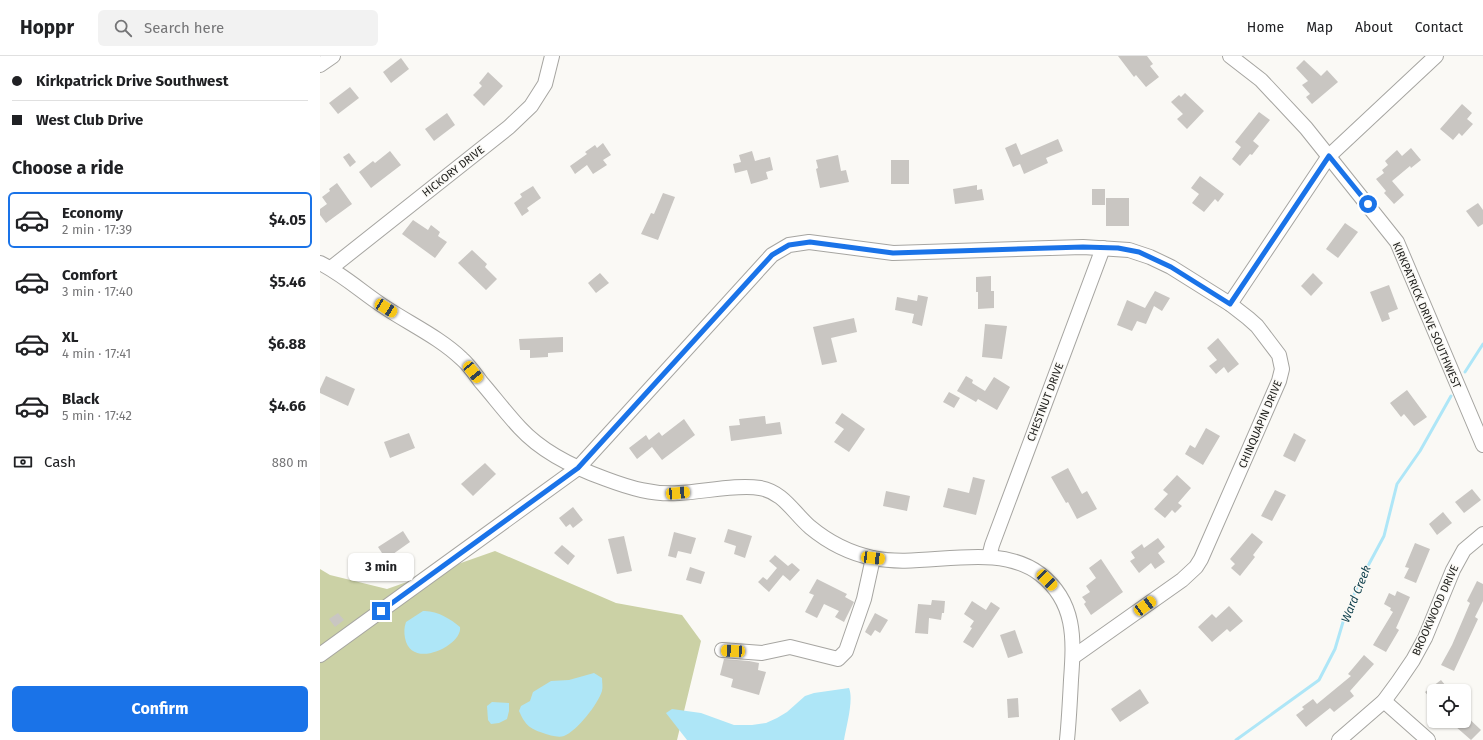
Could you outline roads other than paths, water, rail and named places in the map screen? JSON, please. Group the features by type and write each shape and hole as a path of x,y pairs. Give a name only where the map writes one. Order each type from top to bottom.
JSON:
{"street":[{"path":"320,65 333,56"},
{"name":"HICKORY DRIVE","path":"325,266 509,127 520,117 531,106 544,84 552,56"},
{"name":"KIRKPATRICK DRIVE SOUTHWEST","path":"1230,56 1261,80 1306,128 1398,242 1483,445"},
{"path":"1230,304 1329,156 1436,56"},
{"name":"CHINQUAPIN DRIVE","path":"320,656 578,468 772,255 789,245 810,242 893,253 1075,247 1129,250 1150,257 1182,273 1230,304 1257,326 1279,355 1282,369 1276,388 1201,559 1189,574 1073,657"},
{"name":"CHESTNUT DRIVE","path":"989,557 992,544 1103,248"},
{"path":"325,266 386,308 452,350 464,361 521,430 547,451 564,462 631,488 653,493 678,493 752,487 768,490 780,496 812,528 833,543 851,552 873,558 899,560 989,557 1002,558 1021,563 1040,574 1053,587 1064,602 1071,622 1073,657 1067,740"},
{"name":"BROOKWOOD DRIVE","path":"1339,740 1384,701 1413,660 1453,570 1464,550 1483,534"},
{"path":"722,650 762,653 790,647 838,659 846,651 864,599 873,558"},
{"path":"1384,701 1428,740"}],"water":[{"path":"423,611 433,612 443,616 460,627 459,634 454,641 436,652 426,654 417,653 409,648 404,634 406,622"},
{"path":"594,673 602,678 602,689 600,696 575,729 562,737 543,733 530,727 525,722 519,711 521,706 530,701 533,692 551,681 569,680"},
{"path":"849,688 851,699 844,740 687,740 666,713 672,709 701,713 734,725 752,725 766,723 777,718 787,712 805,696 814,693"},
{"path":"492,702 509,703 507,719 499,723 491,724 488,720 487,706"}],"waterway":[{"name":"Ward Creek","path":"1465,372 1483,344"},
{"name":"Ward Creek","path":"1236,740 1319,680 1335,649 1343,622 1362,575 1384,536 1397,484 1420,451 1451,396"}]}
